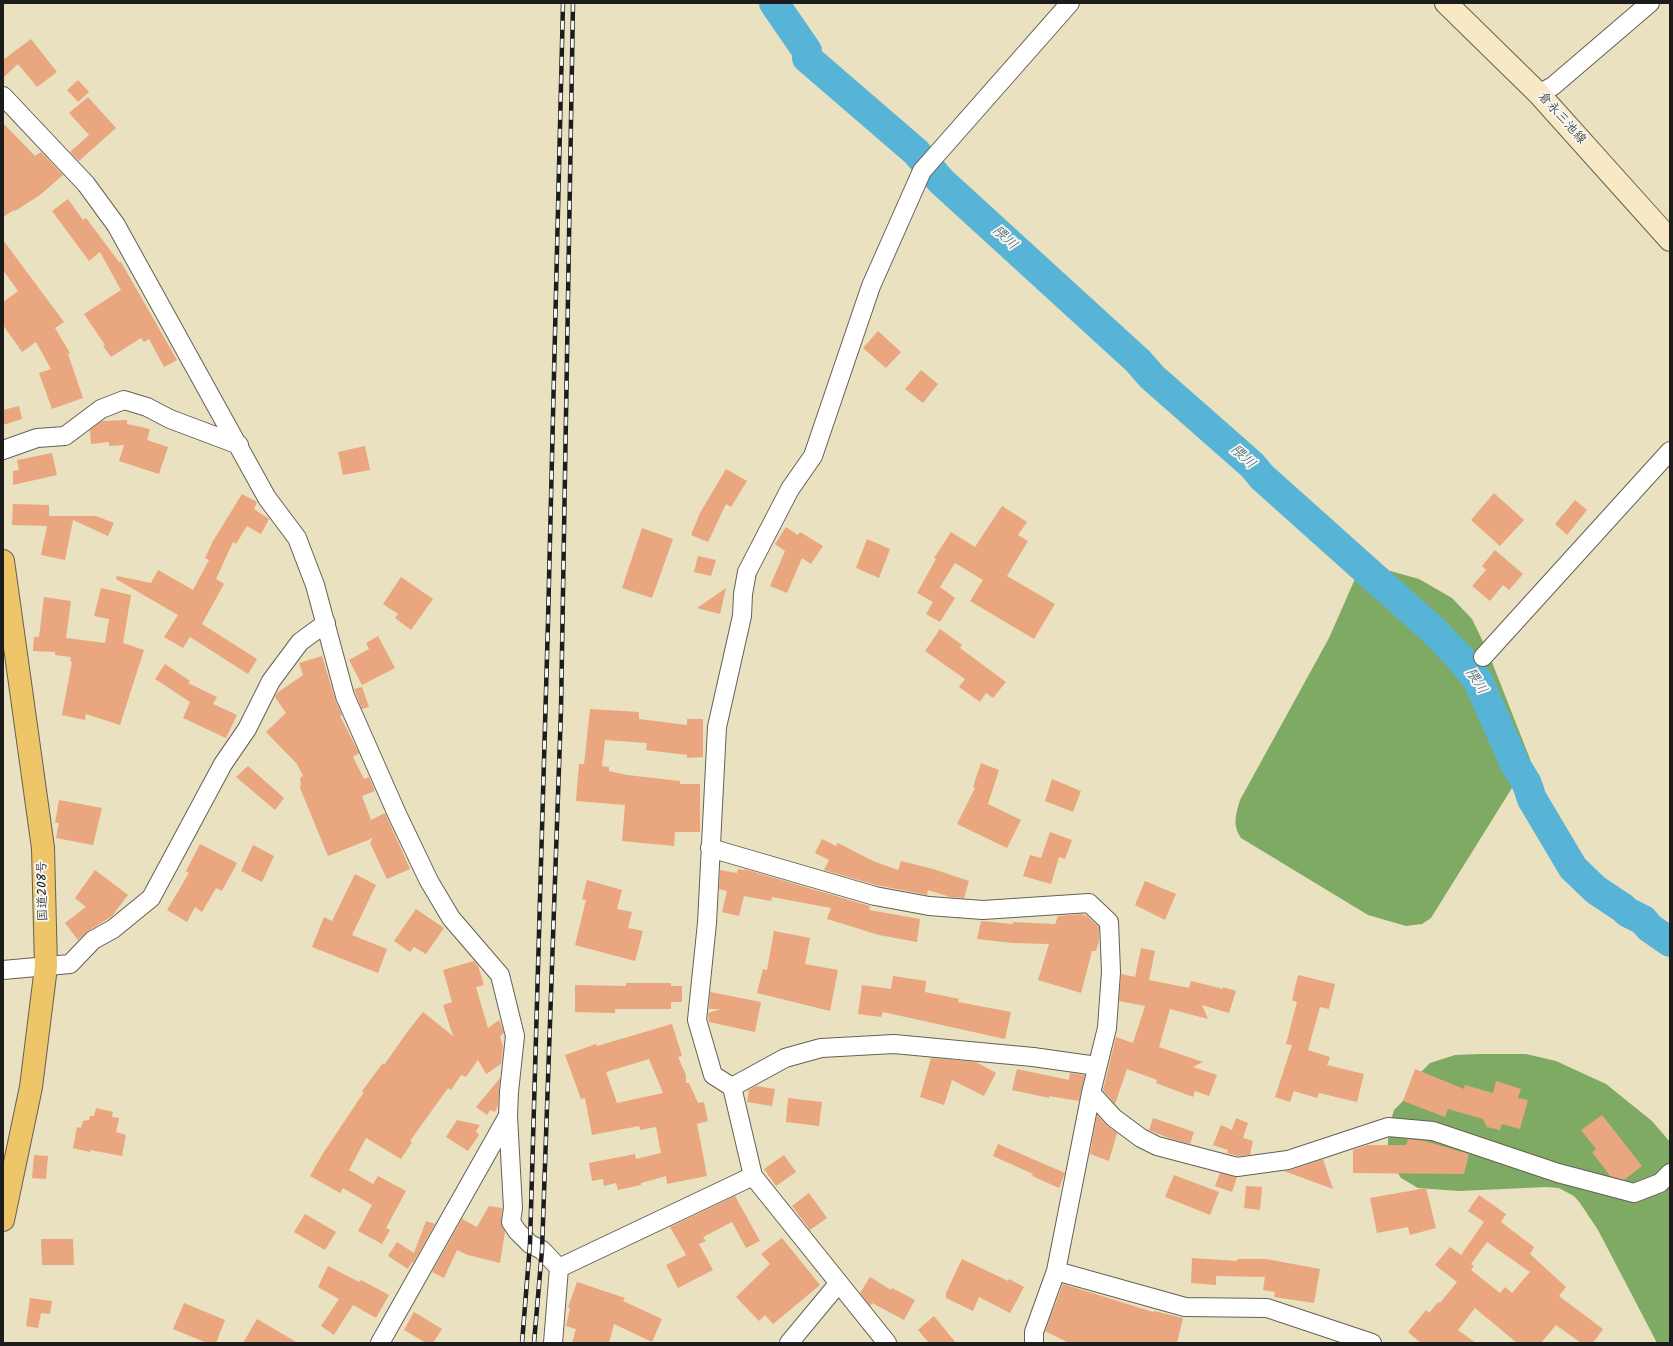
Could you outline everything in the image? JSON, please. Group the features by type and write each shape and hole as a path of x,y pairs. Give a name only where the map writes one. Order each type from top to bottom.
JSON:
{"highway":[{"name":"国道208号","path":"3,561 43,848 46,967 31,1087 3,1220"}],"main road":[{"name":"倉永三池線","path":"1446,3 1539,94 1670,240"}],"street":[{"path":"886,1343 753,1176 732,1087 713,1075 697,1020 707,923 717,727 742,616 742,594 747,572 790,489 813,456 871,286 922,170 1070,3"},
{"path":"1539,94 1553,86 1650,3"},
{"path":"3,96 86,184 116,225 267,498 298,538 315,585 345,696 397,814 429,881 451,918 500,974 515,1036 508,1116 513,1208 512,1222 517,1231 530,1244 542,1250 559,1268 553,1343"},
{"path":"3,450 37,438 65,436 101,409 124,400 147,407 170,419 239,445"},
{"path":"1483,657 1670,451"},
{"path":"3,970 70,964 93,940 113,929 151,898 223,764 248,729 271,681 300,642 326,623"},
{"path":"710,848 875,896 929,906 983,910 1089,903 1108,922 1111,972 1107,1028 1090,1093 1056,1271 1034,1332 1034,1343"},
{"path":"732,1087 785,1058 821,1048 887,1044 1033,1057 1097,1066"},
{"path":"1090,1093 1114,1118 1141,1138 1157,1146 1236,1167 1288,1160 1388,1127 1434,1131 1558,1173 1634,1193 1660,1183 1670,1173"},
{"path":"380,1343 508,1116"},
{"path":"559,1268 753,1176"},
{"path":"1056,1271 1185,1307 1268,1308 1372,1343"},
{"path":"789,1343 838,1284"}],"green space":[{"path":"1362,563 1419,579 1452,598 1472,619 1488,652 1530,759 1431,918 1422,924 1406,926 1368,915 1241,838 1236,829 1236,815 1240,800 1329,638"},
{"path":"1526,1054 1556,1061 1606,1084 1652,1121 1670,1142 1670,1343 1657,1343 1598,1230 1574,1196 1559,1188 1547,1187 1459,1191 1418,1188 1401,1178 1387,1156 1389,1128 1394,1110 1403,1101 1415,1078 1430,1063 1455,1055"}],"building":[{"path":"31,39 57,72 37,87 18,64 3,78 3,60"},
{"path":"78,80 89,92 78,102 67,90"},
{"path":"88,97 116,128 79,161 70,152 89,135 69,113"},
{"path":"3,123 35,156 41,152 63,175 40,195 3,217"},
{"path":"68,199 83,220 86,218 119,262 121,262 177,360 164,367 149,339 144,342 141,338 111,357 103,346 105,345 84,314 121,290 100,252 89,261 52,211"},
{"path":"3,240 64,322 55,328 70,353 68,354 83,398 52,409 39,373 51,369 36,342 22,352 3,325 3,302 18,291 3,270"},
{"path":"878,331 901,352 886,368 863,348"},
{"path":"921,370 938,384 923,403 905,389"},
{"path":"19,406 22,419 3,425 3,410"},
{"path":"127,420 127,424 150,429 147,440 168,447 159,474 119,461 124,445 109,446 109,442 91,444 90,430 102,421"},
{"path":"365,446 370,470 343,475 338,452"},
{"path":"52,453 57,475 13,485 13,471 19,470 17,460"},
{"path":"726,469 747,481 731,507 726,504 708,542 691,535 700,513"},
{"path":"1494,493 1524,520 1500,546 1471,520"},
{"path":"242,494 257,502 254,509 269,519 261,534 247,526 236,544 233,542 216,579 224,584 202,624 257,659 248,674 190,637 183,648 164,637 178,615 116,579 117,576 151,583 158,570 193,590 209,560 205,558 213,541"},
{"path":"1575,500 1587,510 1567,535 1555,524"},
{"path":"13,504 49,505 49,516 96,516 114,523 108,536 73,520 65,560 41,555 47,526 12,525"},
{"path":"1002,506 1027,522 1018,535 1028,541 1007,576 1055,604 1034,639 970,601 983,580 955,563 940,587 955,598 940,622 926,614 933,602 917,593 936,559 934,558 951,532 975,547"},
{"path":"786,527 798,535 800,532 823,546 811,564 802,558 787,593 770,586 785,551 775,544"},
{"path":"642,528 673,539 652,598 622,588"},
{"path":"867,539 890,549 879,578 856,568"},
{"path":"1495,550 1523,574 1509,590 1503,585 1490,601 1472,586 1486,570 1482,566"},
{"path":"698,556 716,560 711,576 694,572"},
{"path":"401,577 433,599 411,630 395,618 398,614 383,604"},
{"path":"101,588 131,595 123,643 144,650 120,725 86,714 85,720 62,715 72,662 70,661 71,657 55,655 55,652 33,651 34,637 39,637 44,597 71,601 66,638 105,643 109,619 94,616"},
{"path":"726,588 720,614 697,608"},
{"path":"940,629 962,645 960,648 1006,682 993,698 986,693 980,702 959,687 965,679 925,651"},
{"path":"378,636 395,668 362,685 349,660 369,649 366,643"},
{"path":"322,656 335,699 342,715 340,716 359,753 353,757 364,779 369,777 375,791 362,796 371,820 385,813 410,869 387,879 370,843 373,838 328,856 300,788 300,778 303,776 297,764 266,732 286,713 275,697 277,693 303,675 299,663"},
{"path":"165,664 190,681 188,683 217,697 213,704 237,715 226,738 183,718 190,702 155,679"},
{"path":"362,687 369,707 362,709 354,689"},
{"path":"590,709 639,712 639,719 687,725 687,719 703,719 703,757 687,758 687,755 646,750 647,743 605,740 602,766 609,767 609,771 627,775 680,781 680,784 700,784 700,832 675,832 674,846 622,841 625,805 576,801 579,764 584,764"},
{"path":"981,763 999,770 988,804 1021,820 1007,848 957,824 975,788 973,787"},
{"path":"248,766 284,798 275,810 236,777"},
{"path":"1052,779 1081,791 1073,812 1045,801"},
{"path":"59,800 102,808 93,845 56,838 59,823 55,823"},
{"path":"1050,832 1072,840 1065,859 1059,857 1051,884 1023,876 1030,855 1041,858"},
{"path":"822,839 836,846 838,843 873,861 898,870 901,861 933,869 969,881 964,898 950,897 928,890 927,895 876,885 824,870 829,860 815,853"},
{"path":"200,844 237,863 222,891 216,888 202,912 195,907 187,922 167,910 189,873 186,871"},
{"path":"253,845 274,856 262,882 241,871"},
{"path":"738,869 744,869 870,906 869,910 920,919 917,942 879,935 827,919 831,908 772,897 771,901 744,896 739,916 722,912 727,891 719,889 720,870 737,873"},
{"path":"95,870 128,895 112,916 88,931 78,940 65,923 86,907 75,898"},
{"path":"355,874 376,885 352,935 387,949 378,973 312,947 324,917 332,921"},
{"path":"587,880 622,890 617,909 632,912 628,928 643,931 635,961 575,945 586,900 582,899"},
{"path":"1145,881 1176,894 1165,920 1135,905"},
{"path":"416,909 444,928 426,954 414,947 410,952 394,941"},
{"path":"1081,914 1087,916 1099,927 1099,941 1096,951 1092,951 1081,993 1038,980 1049,944 1012,943 977,939 981,921 1013,924 1013,922 1055,924 1058,916"},
{"path":"774,931 810,938 805,964 838,970 830,1011 757,993 763,969 767,970"},
{"path":"1141,948 1155,951 1149,980 1189,988 1191,981 1236,991 1229,1013 1202,1005 1208,1019 1170,1009 1159,1047 1203,1062 1193,1067 1217,1075 1209,1096 1195,1091 1193,1097 1156,1083 1157,1080 1127,1069 1115,1104 1103,1090 1116,1037 1133,1043 1145,1006 1119,1001 1121,974 1135,977"},
{"path":"474,961 478,966 484,985 476,987 488,1028 499,1020 504,1033 500,1036 503,1047 501,1064 486,1074 478,1060 466,1077 461,1075 451,1090 448,1088 410,1141 412,1142 401,1159 366,1138 349,1170 373,1184 378,1176 406,1191 386,1228 390,1230 382,1244 358,1231 372,1205 343,1188 340,1193 310,1176 322,1155 364,1092 362,1091 383,1063 384,1065 423,1012 453,1036 443,1005 452,1002 443,970"},
{"path":"1298,975 1335,984 1329,1009 1320,1007 1308,1050 1330,1057 1327,1065 1364,1074 1357,1102 1319,1093 1317,1098 1294,1091 1290,1102 1275,1097 1292,1045 1286,1044 1297,1002 1292,1000"},
{"path":"893,976 926,981 925,992 959,999 958,1002 1011,1012 1005,1039 883,1012 881,1017 858,1014 862,985 891,989"},
{"path":"626,983 671,983 671,986 682,986 682,1002 671,1002 671,1009 615,1009 615,1013 575,1012 575,985 626,986"},
{"path":"710,992 761,1002 755,1032 709,1022 708,1013 721,1009 709,1009"},
{"path":"672,1024 682,1056 678,1057 686,1075 686,1083 689,1083 698,1103 704,1102 708,1121 697,1124 707,1176 667,1184 666,1176 641,1183 641,1185 618,1190 616,1183 604,1186 603,1179 592,1181 589,1163 635,1154 636,1159 661,1153 656,1127 640,1130 639,1126 592,1135 585,1098 581,1099 565,1055 596,1044 597,1046","holes":["649,1059 663,1093 617,1103 606,1072"]},
{"path":"931,1058 976,1062 996,1073 984,1096 952,1080 944,1105 920,1097"},
{"path":"1017,1069 1069,1080 1070,1073 1085,1075 1079,1101 1049,1096 1049,1098 1012,1090"},
{"path":"1415,1069 1464,1089 1465,1085 1493,1093 1496,1081 1521,1089 1518,1098 1528,1100 1520,1129 1502,1124 1500,1130 1487,1127 1483,1119 1448,1109 1445,1117 1403,1101"},
{"path":"500,1078 498,1105 495,1112 490,1110 487,1115 476,1107"},
{"path":"756,1086 775,1089 772,1106 747,1102 749,1090"},
{"path":"788,1098 822,1102 819,1126 786,1122"},
{"path":"96,1108 113,1112 112,1117 119,1118 116,1132 126,1135 122,1156 90,1150 90,1152 73,1148 77,1127 81,1128 83,1121 89,1120 90,1116 94,1116"},
{"path":"1097,1115 1106,1125 1117,1133 1109,1161 1090,1154"},
{"path":"1602,1115 1642,1166 1624,1180 1610,1176 1592,1152 1596,1149 1581,1130"},
{"path":"1153,1118 1194,1132 1190,1144 1171,1139 1149,1130"},
{"path":"1236,1118 1248,1123 1243,1138 1253,1141 1250,1155 1238,1156 1227,1153 1228,1150 1213,1145 1221,1125 1232,1130"},
{"path":"457,1120 480,1125 476,1131 479,1135 468,1151 446,1137"},
{"path":"1408,1139 1425,1141 1469,1154 1464,1174 1353,1173 1353,1150 1368,1145 1406,1145"},
{"path":"998,1144 1065,1173 1059,1188 1032,1176 1033,1174 993,1156"},
{"path":"34,1155 48,1156 46,1179 32,1178"},
{"path":"784,1155 796,1172 776,1186 764,1169"},
{"path":"1323,1159 1333,1189 1284,1171 1291,1170"},
{"path":"1220,1173 1237,1177 1232,1192 1215,1186"},
{"path":"1174,1175 1219,1192 1210,1215 1165,1197"},
{"path":"1246,1186 1262,1187 1260,1210 1244,1208"},
{"path":"1426,1188 1436,1228 1410,1235 1408,1227 1377,1233 1370,1198"},
{"path":"809,1193 827,1218 810,1230 792,1206"},
{"path":"1479,1195 1506,1214 1501,1222 1534,1247 1530,1254 1566,1287 1559,1296 1603,1329 1593,1343 1581,1343 1556,1325 1541,1343 1517,1343 1475,1308 1458,1330 1476,1343 1421,1343 1408,1332 1426,1310 1429,1313 1438,1302 1440,1303 1457,1282 1435,1265 1450,1247 1461,1255 1484,1222 1468,1211","holes":["1487,1242 1530,1272 1512,1293 1505,1287 1500,1293 1471,1270 1474,1266 1471,1264"]},
{"path":"735,1196 760,1241 746,1248 732,1222 703,1237 706,1241 699,1244 713,1270 678,1288 666,1265 686,1255 670,1227"},
{"path":"489,1206 502,1208 501,1221 505,1232 500,1263 468,1255 457,1250 444,1278 432,1272 462,1219 477,1227"},
{"path":"305,1214 336,1232 325,1250 294,1232"},
{"path":"426,1221 435,1224 413,1263 412,1262 408,1269 388,1256 397,1242 414,1253"},
{"path":"782,1238 820,1285 773,1324 765,1315 759,1321 736,1297 770,1264 761,1254"},
{"path":"41,1239 73,1239 74,1265 42,1265"},
{"path":"1192,1258 1237,1261 1237,1259 1266,1259 1320,1269 1314,1303 1274,1297 1275,1292 1263,1290 1265,1277 1216,1276 1216,1285 1191,1283"},
{"path":"962,1259 1024,1287 1010,1313 979,1297 973,1311 946,1298 946,1293"},
{"path":"328,1266 359,1282 361,1280 389,1295 376,1318 353,1305 334,1335 321,1326 339,1299 318,1287"},
{"path":"870,1277 891,1290 892,1288 915,1300 904,1320 872,1303 870,1306 860,1293"},
{"path":"577,1282 625,1298 623,1301 662,1319 652,1342 614,1324 609,1343 572,1343 576,1329 566,1326 570,1308 568,1307"},
{"path":"1063,1284 1153,1312 1183,1318 1177,1343 1069,1343 1045,1331"},
{"path":"30,1298 52,1301 50,1314 41,1313 38,1328 26,1326"},
{"path":"184,1303 225,1320 216,1343 207,1343 173,1329"},
{"path":"414,1312 442,1329 433,1343 426,1343 404,1330"},
{"path":"934,1316 956,1343 929,1343 918,1330"},
{"path":"257,1319 298,1343 243,1343"}],"waterway":[{"name":"隈川","path":"774,3 807,51 807,58 916,152 941,181 1138,361 1152,377 1252,465 1262,477 1434,631 1460,658 1478,681 1515,764 1527,784 1532,799 1573,868 1596,890 1627,912 1643,920 1650,928 1670,942"}],"railway":[{"path":"522,1343 530,1244 548,622 563,3"},
{"path":"534,1343 542,1250 561,710 573,3"}]}
